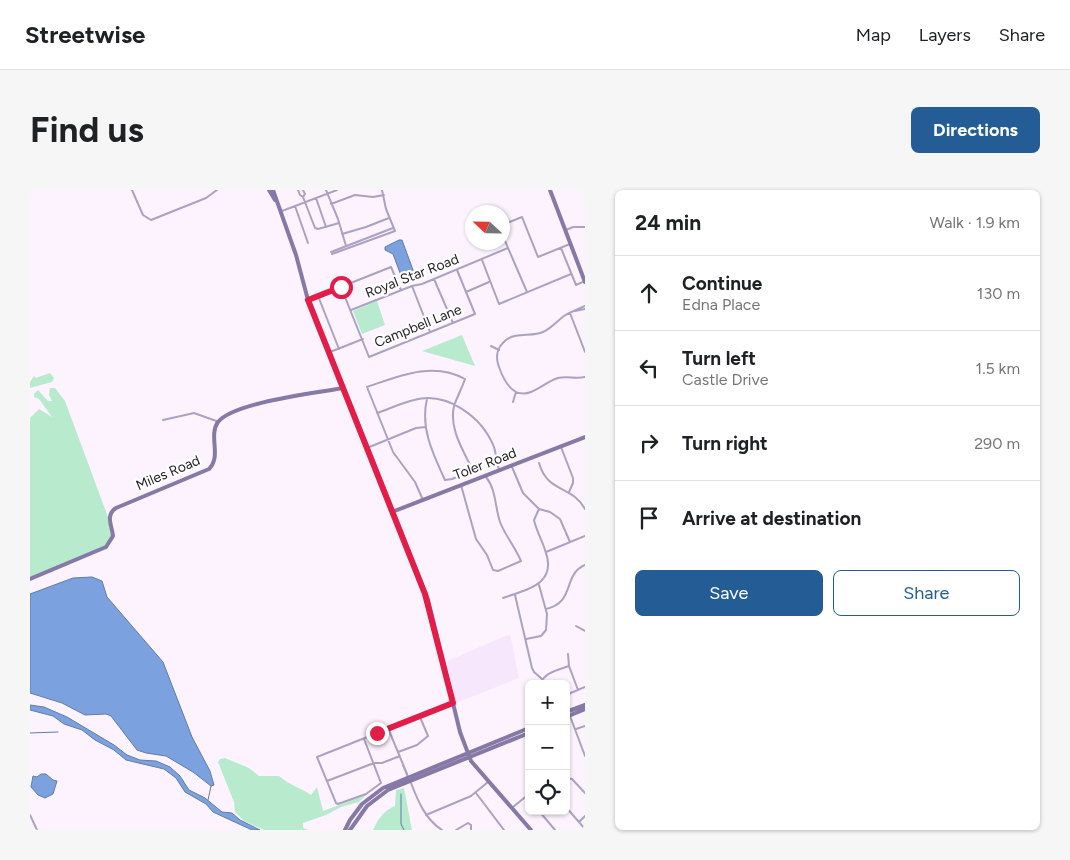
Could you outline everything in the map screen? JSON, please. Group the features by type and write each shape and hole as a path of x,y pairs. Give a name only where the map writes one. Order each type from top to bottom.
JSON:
{"street":[{"path":"132,190 143,215 151,220 206,198 217,190"},
{"path":"269,190 276,200"},
{"path":"273,190 296,255 308,300 328,353 428,600 460,734 468,755 471,761 531,830"},
{"path":"298,190 303,197 315,228 339,223"},
{"path":"303,190 305,194 303,197"},
{"path":"326,190 347,248"},
{"path":"280,212 337,190"},
{"path":"331,253 394,230 386,209 382,190"},
{"path":"550,190 585,282 576,285 561,248"},
{"path":"331,204 355,195 373,197 384,195"},
{"path":"316,198 326,227"},
{"path":"295,206 308,243"},
{"path":"510,222 522,217 538,257 570,244"},
{"path":"342,234 389,218"},
{"path":"565,230 573,227 585,227"},
{"name":"Royal Star Road","path":"351,310 400,290 422,284 503,250"},
{"path":"509,250 527,292"},
{"path":"481,259 499,304 571,274"},
{"path":"308,300 391,267 400,290"},
{"path":"457,270 466,292 490,281"},
{"path":"434,279 453,323"},
{"path":"412,286 430,332"},
{"path":"328,353 362,339 341,287"},
{"name":"Campbell Lane","path":"362,339 369,357 475,314 466,292"},
{"path":"318,296 339,348"},
{"path":"585,307 570,313 543,332 529,336 508,338 498,350 497,361 503,378 509,387 516,392 531,392 550,380 561,377 585,377"},
{"path":"570,313 585,352"},
{"path":"491,346 498,350"},
{"path":"423,500 415,482 398,460 367,387 415,371 438,371 465,379 455,404 453,416 454,429 471,470 470,472 446,480 429,442 425,427 424,416 427,398"},
{"path":"163,420 194,413 218,422 258,403 343,388"},
{"path":"513,402 516,392"},
{"path":"377,413 415,399 427,398 455,404 473,417 484,430 494,447 499,470"},
{"name":"Miles Road","path":"30,579 106,547 112,536 109,517 110,512 114,509 209,469 215,458 215,433 218,422"},
{"path":"367,448 416,428 425,427"},
{"name":"Toler Road","path":"392,512 585,437"},
{"path":"560,446 573,478 569,492"},
{"path":"539,463 549,482 569,492 580,501 585,509"},
{"path":"511,465 522,491 539,509 550,512 560,519 570,542"},
{"path":"461,485 476,539 487,554 495,572 521,562 501,524 492,488 488,477 485,476"},
{"path":"503,598 539,584 544,578 549,564 535,523 535,517 539,509"},
{"path":"546,552 585,536"},
{"path":"546,609 562,601 574,574 585,565"},
{"path":"525,640 541,636 545,633 548,624 539,584"},
{"path":"515,594 532,670 542,679 551,672 569,666"},
{"path":"576,626 585,631"},
{"path":"568,654 569,666 578,690"},
{"path":"570,693 585,687"},
{"path":"364,739 381,783 366,794 338,804 317,757 453,703"},
{"path":"570,713 585,705"},
{"path":"570,713 585,709"},
{"path":"398,752 417,745 428,736 420,716"},
{"path":"570,718 585,756"},
{"path":"576,729 585,726"},
{"path":"388,728 426,815 442,830"},
{"path":"350,830 359,815 375,799 408,777 468,755 525,730"},
{"path":"346,830 356,813 369,798 383,788 525,734"},
{"path":"327,781 374,763 382,763 400,756"},
{"path":"570,779 585,792"},
{"path":"426,815 476,792 488,781"},
{"path":"582,789 585,786"},
{"path":"476,792 504,830"},
{"path":"512,808 525,797"},
{"path":"570,812 585,829"},
{"path":"30,815 37,830"},
{"path":"543,815 555,830"},
{"path":"579,822 585,816"},
{"path":"456,830 468,823 471,825 471,830"}],"shaded area":[{"path":"510,634 519,678 456,703 447,661"}],"green space":[{"path":"377,301 385,325 362,334 353,311"},
{"path":"462,335 475,366 422,351"},
{"path":"50,373 54,378 52,382 30,388 30,382 34,376 36,378"},
{"path":"50,388 55,388 65,401 108,517 111,536 105,546 30,577 30,418 39,409 52,417 39,399 34,397 38,390 48,401 52,401 49,395"},
{"path":"225,758 249,768 259,776 279,776 311,795 317,787 323,811 366,795 359,802 341,807 326,815 303,823 303,828 309,830 264,830 244,821 235,812 234,802 218,762 220,759"},
{"path":"404,788 412,830 373,830 382,815 395,806 396,790"}],"water":[{"path":"402,240 415,279 403,281 393,254 385,250 385,247"},
{"path":"92,577 102,581 107,597 163,662 192,737 210,771 214,785 211,786 193,772 166,756 137,750 111,716 106,714 85,715 62,703 30,693 30,594 73,578"},
{"path":"30,705 44,707 67,717 127,755 140,760 156,761 170,767 180,776 189,790 205,798 222,812 232,813 240,820 260,830 252,830 213,812 206,804 185,792 176,778 164,769 126,760 114,750 95,740 82,730 64,724 53,716 30,710"},
{"path":"41,774 46,774 57,781 53,794 45,798 38,795 31,787 33,776 37,777"}],"waterway":[{"path":"30,733 58,732"},
{"path":"208,800 211,786"},
{"path":"401,794 401,824 404,830"}],"route":[{"path":"341,287 308,300 425,594 434,621 453,703 377,733"}]}
